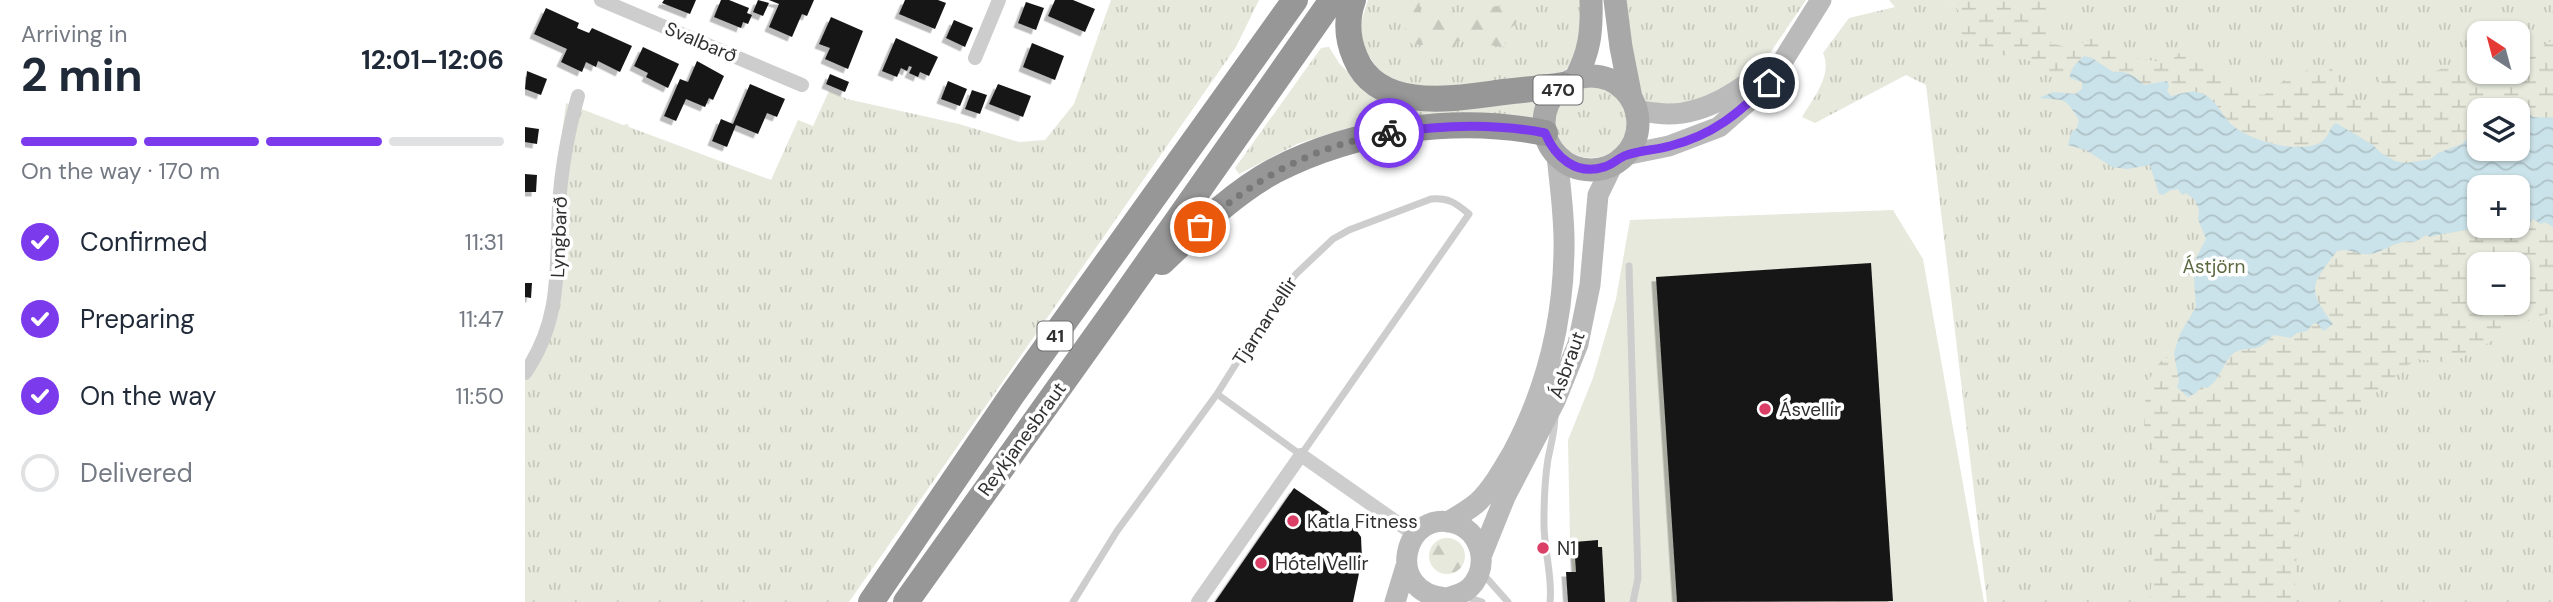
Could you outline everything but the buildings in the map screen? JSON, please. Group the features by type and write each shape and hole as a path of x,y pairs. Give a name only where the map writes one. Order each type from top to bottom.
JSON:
{"highway":[{"path":"1244,74 1275,0"},
{"name":"Reykjanesbraut","path":"871,602 1020,384 1295,0"},
{"name":"Reykjanesbraut","path":"906,602 1332,0"},
{"path":"1353,0 1348,36 1357,63 1377,84 1391,91 1432,100 1569,82"},
{"path":"1118,305 1200,227 1236,197 1273,172 1316,153 1367,137 1445,127 1505,127 1551,144"}],"main road":[{"name":"470","path":"1551,144 1544,122 1546,108 1553,96 1569,82 1585,60 1589,48 1591,0"},
{"path":"1551,144 1566,162 1589,169 1619,160 1636,134 1634,104 1621,47 1615,0"},
{"name":"470","path":"1569,82 1587,76 1612,81 1634,104"}],"street":[{"name":"Svalbarð","path":"601,0 802,85"},
{"path":"975,58 999,0"},
{"path":"1619,160 1669,146 1719,127 1769,83 1821,0"},
{"path":"1634,104 1669,114 1688,113 1737,92 1786,53"},
{"name":"Lyngbarð","path":"525,373 543,341 555,300 562,167 578,96"},
{"name":"Ásbraut","path":"1448,522 1473,506 1492,486 1520,439 1543,384 1557,331 1563,282 1564,220 1551,144"},
{"name":"Ásbraut","path":"1481,562 1505,497 1555,401 1578,344 1590,285 1598,195 1619,160"},
{"path":"1301,455 1415,535"},
{"name":"Tjarnarvellir","path":"1198,602 1301,455"},
{"path":"1395,602 1406,566 1406,555 1415,535 1435,523 1448,522 1468,531 1476,540 1481,562 1472,585 1448,598 1436,597 1420,589 1409,575 1406,566"}],"lane":[{"name":"Tjarnarvellir","path":"1073,602 1142,495 1217,394 1283,289 1309,260 1333,239 1395,211 1431,199 1443,198 1454,202 1469,214 1301,455"},
{"path":"1629,266 1638,578 1633,602"},
{"path":"1217,394 1301,455"},
{"path":"1550,602 1552,585 1547,563 1544,522 1548,461 1555,430 1555,401"},
{"path":"1481,562 1508,602"},
{"path":"1448,598 1482,602"}],"green space":[{"path":"1111,0 1259,0 1236,47 849,602 525,602 525,381 559,306 557,170 566,103 623,125 628,124 629,127 771,180 798,120 813,126 829,91 847,99 959,124 1019,142 1045,140 1074,104"},
{"path":"1368,0 1582,0 1578,51 1568,67 1560,73 1446,89 1396,83 1378,69 1366,52 1358,32"},
{"path":"1404,0 1419,0 1421,13 1437,16 1438,3 1451,4 1454,18 1463,25 1470,24 1470,14 1477,8 1509,5 1518,13 1516,24 1509,29 1505,27 1505,47 1487,45 1476,37 1471,41 1457,41 1454,50 1442,49 1441,38 1434,31 1422,39 1423,45 1411,44 1405,29"},
{"path":"1620,0 1806,0 1770,53 1752,73 1714,98 1650,107 1638,99"},
{"name":"Ástjörn","path":"1889,0 1951,0 1960,13 1998,0 2553,0 2553,602 1987,602 1926,85 1906,75 1815,123 1802,117 1824,78 1823,53 1849,18 1895,7"},
{"path":"1951,0 2043,0 2063,5 2049,16 2047,41 2061,46 2072,46 2097,36 2120,56 2169,63 2179,53 2217,62 2226,77 2241,90 2264,95 2294,73 2330,66 2353,98 2373,111 2383,93 2378,79 2381,70 2424,75 2467,60 2467,84 2531,84 2531,56 2553,39 2553,118 2533,117 2530,114 2530,98 2467,98 2467,139 2431,159 2406,163 2395,161 2334,123 2326,137 2313,145 2302,147 2276,144 2240,131 2222,115 2207,95 2169,95 2167,81 2144,85 2133,76 2110,71 2084,56 2072,69 2070,78 2053,75 2028,60 1976,50 1960,32 1963,17"},
{"path":"1329,47 1339,63 1358,83 1540,97 1536,119 1367,122 1297,144 1239,174 1235,168 1321,48"},
{"path":"1591,84 1605,87 1617,95 1625,107 1628,121 1625,135 1617,147 1605,155 1591,158 1577,155 1565,147 1557,135 1554,121 1557,107 1565,95 1577,87"},
{"name":"Ásvellir","path":"1893,210 1923,259 1984,602 1575,602 1570,539 1568,440 1593,378 1616,299 1630,220"},
{"path":"2530,220 2544,222 2553,227 2553,312 2534,318 2452,363 2416,359 2303,454 2294,602 2150,602 2156,510 2162,468 2144,425 2146,384 2160,362 2174,353 2179,382 2207,388 2217,379 2232,355 2249,347 2262,346 2274,335 2296,335 2314,323 2333,324 2319,302 2315,287 2337,251 2347,249 2372,253 2426,235 2454,234 2467,228 2467,238 2530,238"},
{"path":"1447,538 1460,543 1465,556 1460,569 1447,574 1434,569 1429,556 1434,543"}],"water":[{"name":"Ástjörn","path":"2084,56 2092,58 2113,72 2130,74 2144,85 2167,81 2167,91 2171,96 2191,92 2203,94 2211,99 2232,125 2262,141 2287,146 2311,146 2323,141 2336,123 2395,161 2406,163 2431,159 2467,139 2467,161 2530,161 2530,114 2533,117 2553,118 2553,227 2533,219 2530,222 2530,175 2467,175 2467,230 2430,237 2426,235 2415,242 2398,243 2371,254 2337,251 2315,287 2319,302 2333,324 2324,331 2314,323 2307,331 2297,333 2291,338 2274,335 2261,346 2237,351 2211,385 2207,388 2201,387 2188,397 2177,387 2179,381 2174,353 2180,334 2196,307 2193,264 2206,239 2198,219 2199,209 2194,199 2186,193 2182,195 2178,189 2159,194 2150,165 2127,169 2112,167 2086,150 2068,145 2079,120 2070,106 2063,101 2039,98 2053,92 2075,94 2082,89 2082,82 2070,78 2074,66"}],"way so far":[{"path":"1200,227 1236,197 1273,172 1340,144 1389,133"}],"place":[{"name":"Ásvellir","path":"1765,409"},
{"name":"Katla Fitness","path":"1293,521"},
{"name":"N1","path":"1543,548"},
{"name":"Hótel Vellir","path":"1261,563"}],"route":[{"path":"1389,133 1470,126 1532,130 1545,133 1550,146 1566,162 1577,167 1601,168 1613,164 1625,155 1669,146 1719,127 1769,83"}]}
